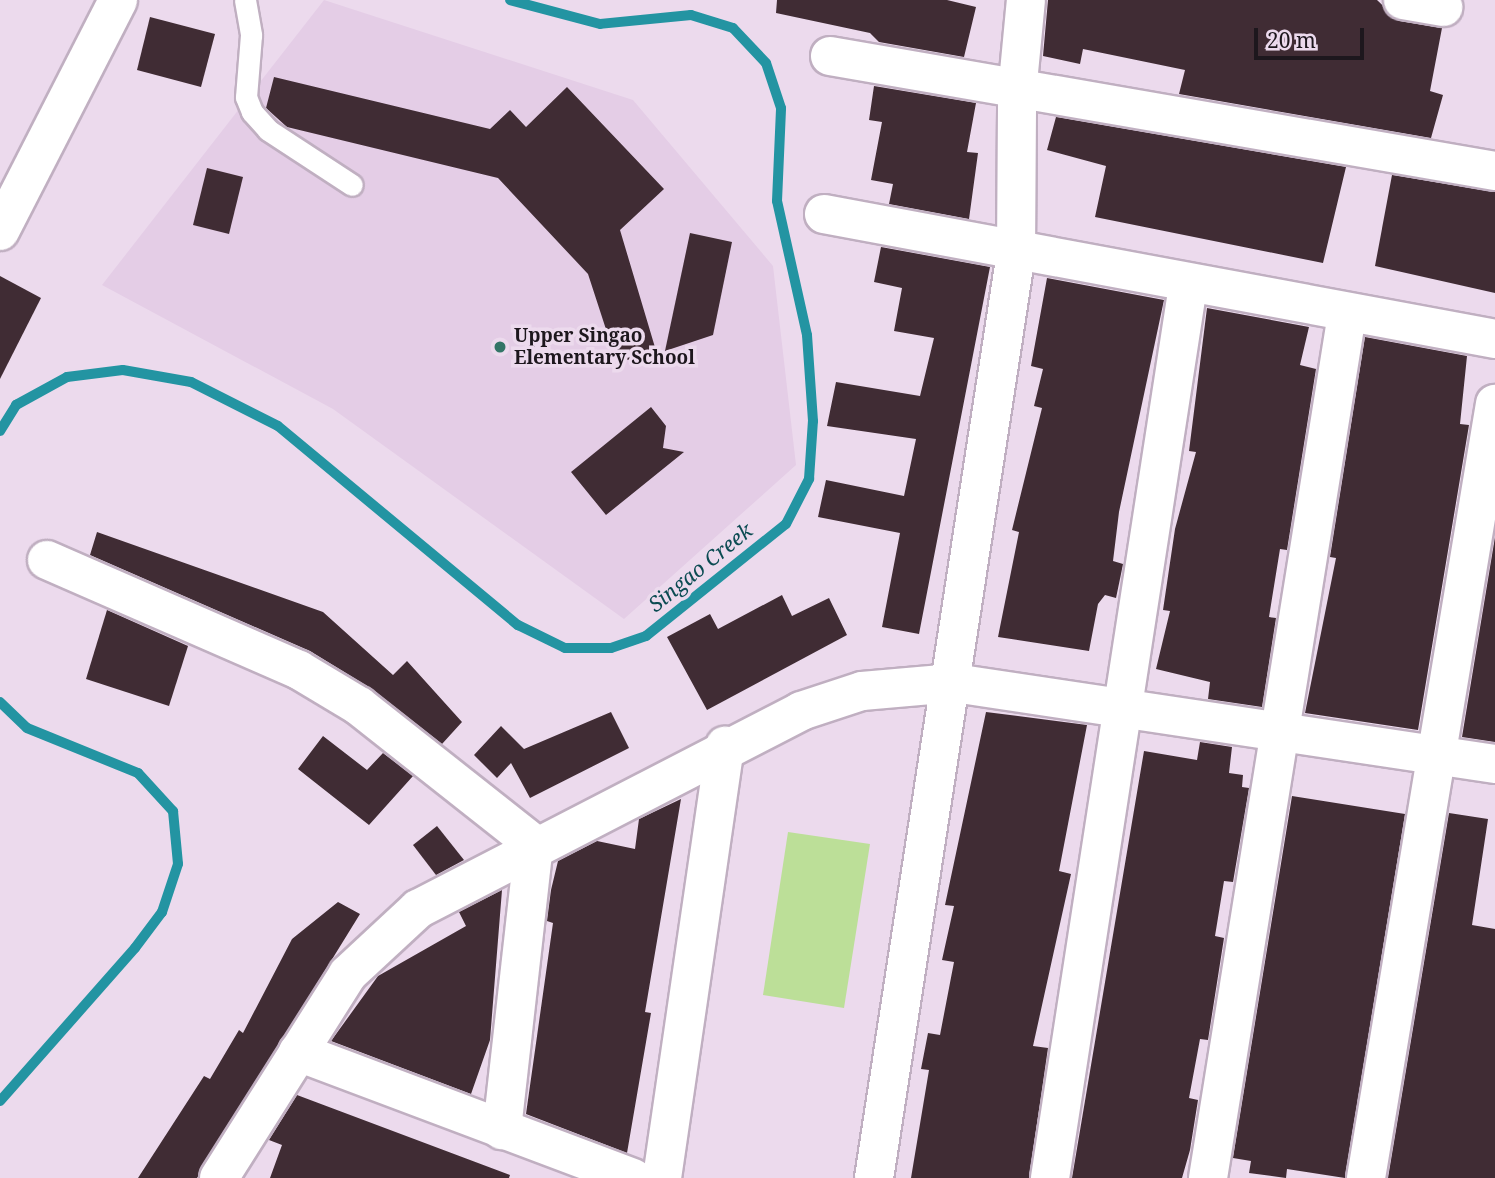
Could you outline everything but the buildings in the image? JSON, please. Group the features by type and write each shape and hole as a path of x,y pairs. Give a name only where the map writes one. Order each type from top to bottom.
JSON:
{"street":[{"path":"0,231 118,0"},
{"path":"874,1178 954,684 1016,253 1017,93 1026,0"},
{"path":"1403,0 1443,7"},
{"path":"830,56 1017,93 1495,171"},
{"path":"824,214 1188,286 1495,339"},
{"path":"1050,1178 1126,704 1188,286"},
{"path":"1208,1178 1347,314"},
{"path":"1366,1178 1495,404"},
{"path":"47,560 299,670 359,706 534,844"},
{"path":"219,1178 348,974 386,935 418,909 534,844 725,746 862,691 954,684 1126,704 1495,764"},
{"path":"662,1178 725,746"},
{"path":"502,1130 534,844"},
{"path":"298,1052 633,1178"}],"lane":[{"path":"245,0 251,35 246,97 252,112 268,130 352,186"}],"shaded area":[{"name":"Upper Singao Elementary School","path":"324,0 633,100 773,266 796,465 624,619 333,409 102,285"}],"green space":[{"path":"788,832 870,844 844,1008 763,995"}],"waterway":[{"name":"Singao Creek","path":"0,431 16,405 67,377 123,370 191,382 278,426 518,625 565,648 611,648 646,636 786,524 809,479 813,421 807,335 777,201 781,108 766,63 733,28 691,15 600,24 510,0"},
{"name":"Singao Creek","path":"0,702 27,728 138,773 173,811 178,864 162,912 135,948 0,1101"}],"place":[{"name":"Upper Singao Elementary School","path":"500,347"}]}
